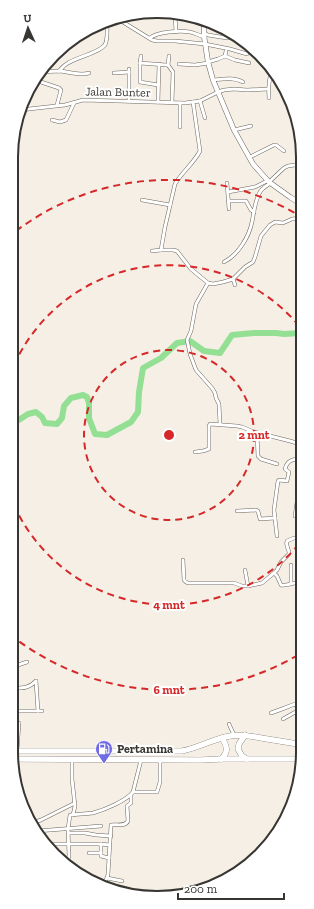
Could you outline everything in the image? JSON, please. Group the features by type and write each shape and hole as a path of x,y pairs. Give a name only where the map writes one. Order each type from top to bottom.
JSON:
{"highway":[{"path":"18,751 182,751 234,735 245,735 296,744"},
{"path":"245,735 239,744 238,749 242,756 247,759"},
{"path":"221,759 226,750 225,743 222,738"},
{"path":"18,759 296,759"}],"main road":[{"path":"204,27 208,62 213,80 234,130 258,170 269,182 296,201"}],"street":[{"path":"175,20 176,32"},
{"path":"124,22 157,41 205,44 247,54"},
{"path":"59,71 70,62 101,48 105,44 107,28"},
{"path":"150,38 155,35 176,32 191,32 228,38"},
{"path":"225,56 226,51"},
{"path":"141,56 140,82 158,85"},
{"path":"168,56 168,64 173,72 172,102"},
{"path":"179,64 195,65 225,56 249,63"},
{"path":"140,63 168,64"},
{"path":"158,102 159,64"},
{"path":"48,71 59,71 75,74 89,73"},
{"path":"114,73 129,71 129,101"},
{"path":"269,98 268,89 270,76"},
{"path":"213,80 232,79 243,82"},
{"path":"41,82 61,90 57,105"},
{"name":"Jalan Bunter","path":"27,109 65,105 83,100 180,103 193,102 200,101 218,92 234,89 268,89"},
{"path":"200,101 205,118"},
{"path":"161,250 175,184 198,156 200,151 193,102"},
{"path":"52,120 60,122 66,120 74,103"},
{"path":"180,103 180,127"},
{"path":"234,130 251,126"},
{"path":"250,157 274,145 284,151"},
{"path":"224,262 239,251 252,224 260,192 284,168 296,164"},
{"path":"228,192 255,187 269,182"},
{"path":"227,183 229,209"},
{"path":"142,200 170,205"},
{"path":"229,201 247,202 251,210 254,212"},
{"path":"152,251 177,251 191,269 208,283 221,283 233,279 254,260 261,236 270,225 275,222 283,222 296,219"},
{"path":"233,279 235,285"},
{"path":"208,283 196,304 188,342 190,354 196,370 212,388 219,404 220,424"},
{"path":"194,452 209,449 210,424 237,426 257,433 296,443"},
{"path":"257,433 258,456 261,459 277,464"},
{"path":"277,536 274,503 278,481 287,481 289,472 285,470 287,463 291,460 296,459"},
{"path":"295,516 296,509"},
{"path":"237,511 256,510 258,511 260,519 275,518"},
{"path":"182,560 184,580 186,582 196,584 234,583 242,586 248,586 262,583 277,570 281,562 289,554 286,544 287,542 296,538"},
{"path":"291,565 291,583"},
{"path":"245,570 248,586"},
{"path":"274,572 281,585 284,586 296,582"},
{"path":"18,664 27,662"},
{"path":"18,688 32,686 36,681 38,711"},
{"path":"271,713 295,704 296,706"},
{"path":"18,712 42,710"},
{"path":"283,719 296,711"},
{"path":"229,724 234,735"},
{"path":"68,858 69,816 73,814 75,803 71,775 72,760"},
{"path":"105,881 107,878 109,868 109,845 112,825 124,824 128,822 127,806 131,803 132,793 141,760"},
{"path":"73,814 85,814 99,811 120,802 132,793 157,792 160,782 160,760"},
{"path":"37,821 75,803"},
{"path":"42,831 101,826"},
{"path":"69,833 110,836"},
{"path":"52,844 109,845"},
{"path":"101,844 102,856 109,858"},
{"path":"89,853 101,853"},
{"path":"107,878 122,880"}],"waterway":[{"path":"18,420 28,414 36,412 42,417 45,423 57,424 62,418 64,406 71,398 83,395 87,397 89,403 89,418 95,434 107,435 131,422 138,412 139,392 143,368 161,358 177,343 190,341 204,351 220,353 232,335 254,333 296,333"}],"place":[{"name":"Pertamina","path":"104,764"}]}
